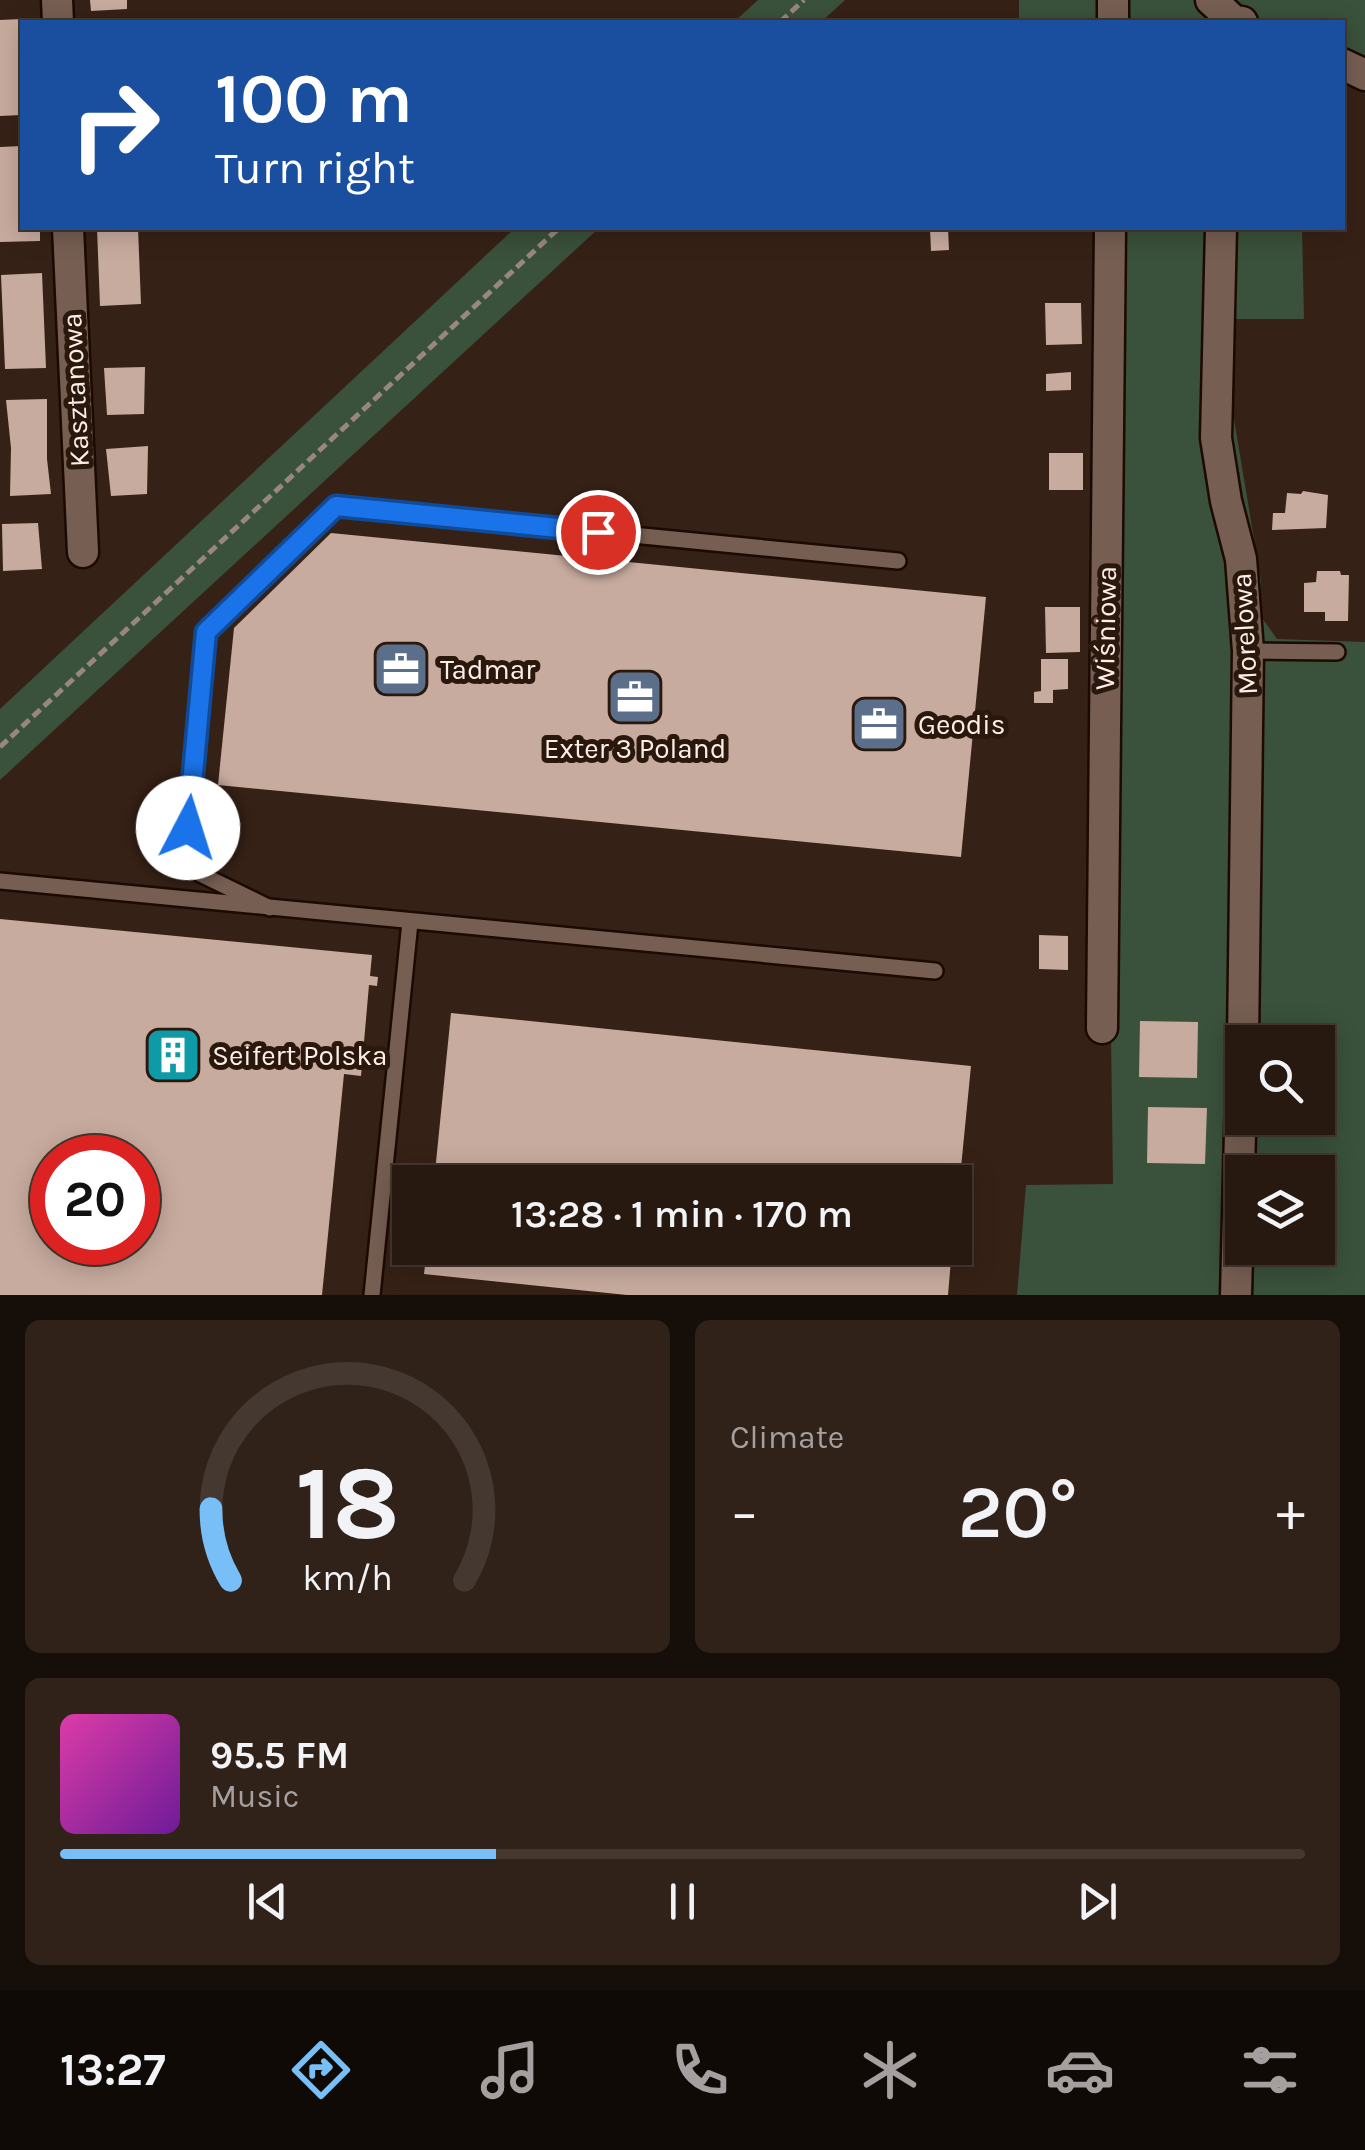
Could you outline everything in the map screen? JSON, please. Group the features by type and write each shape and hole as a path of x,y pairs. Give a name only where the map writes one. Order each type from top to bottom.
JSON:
{"street":[{"path":"1211,0 1234,20"},
{"name":"Kasztanowa","path":"68,230 83,552"},
{"name":"Wiśniowa","path":"1102,1028 1110,230"},
{"name":"Morelowa","path":"1220,230 1216,438 1226,501 1241,558 1248,651 1243,1025"},
{"path":"1236,1295 1240,1135"}],"lane":[{"path":"270,908 184,866 206,632 336,506 898,562"},
{"path":"1248,651 1336,652"},
{"path":"0,882 935,970"},
{"path":"372,1295 410,922"}],"path":[{"path":"782,20 804,0"},
{"path":"0,747 558,230"}],"green space":[{"path":"758,0 845,0 823,20 736,20"},
{"path":"1019,0 1365,0 1365,93 1345,84 1345,20 1019,20"},
{"path":"513,230 597,230 0,780 0,709"},
{"path":"1121,230 1302,230 1304,319 1232,319 1232,407 1261,581 1260,615 1277,639 1365,642 1365,1295 1017,1295 1026,1185 1113,1184 1111,1038"}],"building":[{"path":"90,0 127,0 127,9 91,11"},
{"path":"22,19 20,115 0,116 0,20"},
{"path":"20,146 20,230 40,230 40,241 0,242 0,147"},
{"path":"97,230 138,230 141,304 100,306"},
{"path":"930,230 948,230 949,250 931,251"},
{"path":"42,273 46,368 5,369 1,275"},
{"path":"1045,303 1081,303 1082,344 1046,345"},
{"path":"145,367 144,414 107,415 104,368"},
{"path":"1071,372 1071,390 1046,391 1046,374"},
{"path":"47,399 51,494 10,496 6,400"},
{"path":"148,446 147,494 111,496 106,449"},
{"path":"1049,453 1083,453 1083,490 1049,490"},
{"path":"1287,493 1328,495 1326,528 1272,530 1273,513 1285,513"},
{"path":"38,523 42,569 3,571 2,524"},
{"path":"331,533 986,597 961,857 218,785 234,628"},
{"path":"1317,571 1349,575 1348,621 1325,621 1325,612 1304,612 1304,583 1316,582"},
{"path":"1045,607 1080,607 1080,652 1046,653"},
{"path":"1041,659 1068,659 1068,689 1053,690 1053,703 1034,703 1034,692 1041,691"},
{"name":"Seifert Polska","path":"0,919 372,955 370,976 378,977 377,986 369,985 361,1076 344,1074 322,1295 0,1295"},
{"path":"1039,935 1068,936 1068,970 1039,969"},
{"path":"451,1013 971,1066 961,1165 436,1165"},
{"path":"1140,1021 1198,1022 1197,1078 1139,1077"},
{"path":"1148,1107 1207,1108 1205,1164 1147,1163"},
{"path":"425,1265 951,1265 948,1295 627,1295 424,1274"}],"place":[{"name":"Tadmar","path":"401,669"},
{"name":"Exter 3 Poland","path":"635,697"},
{"name":"Geodis","path":"879,724"},
{"name":"Seifert Polska","path":"173,1055"}],"route":[{"path":"188,828 206,632 336,506 598,532"}]}
